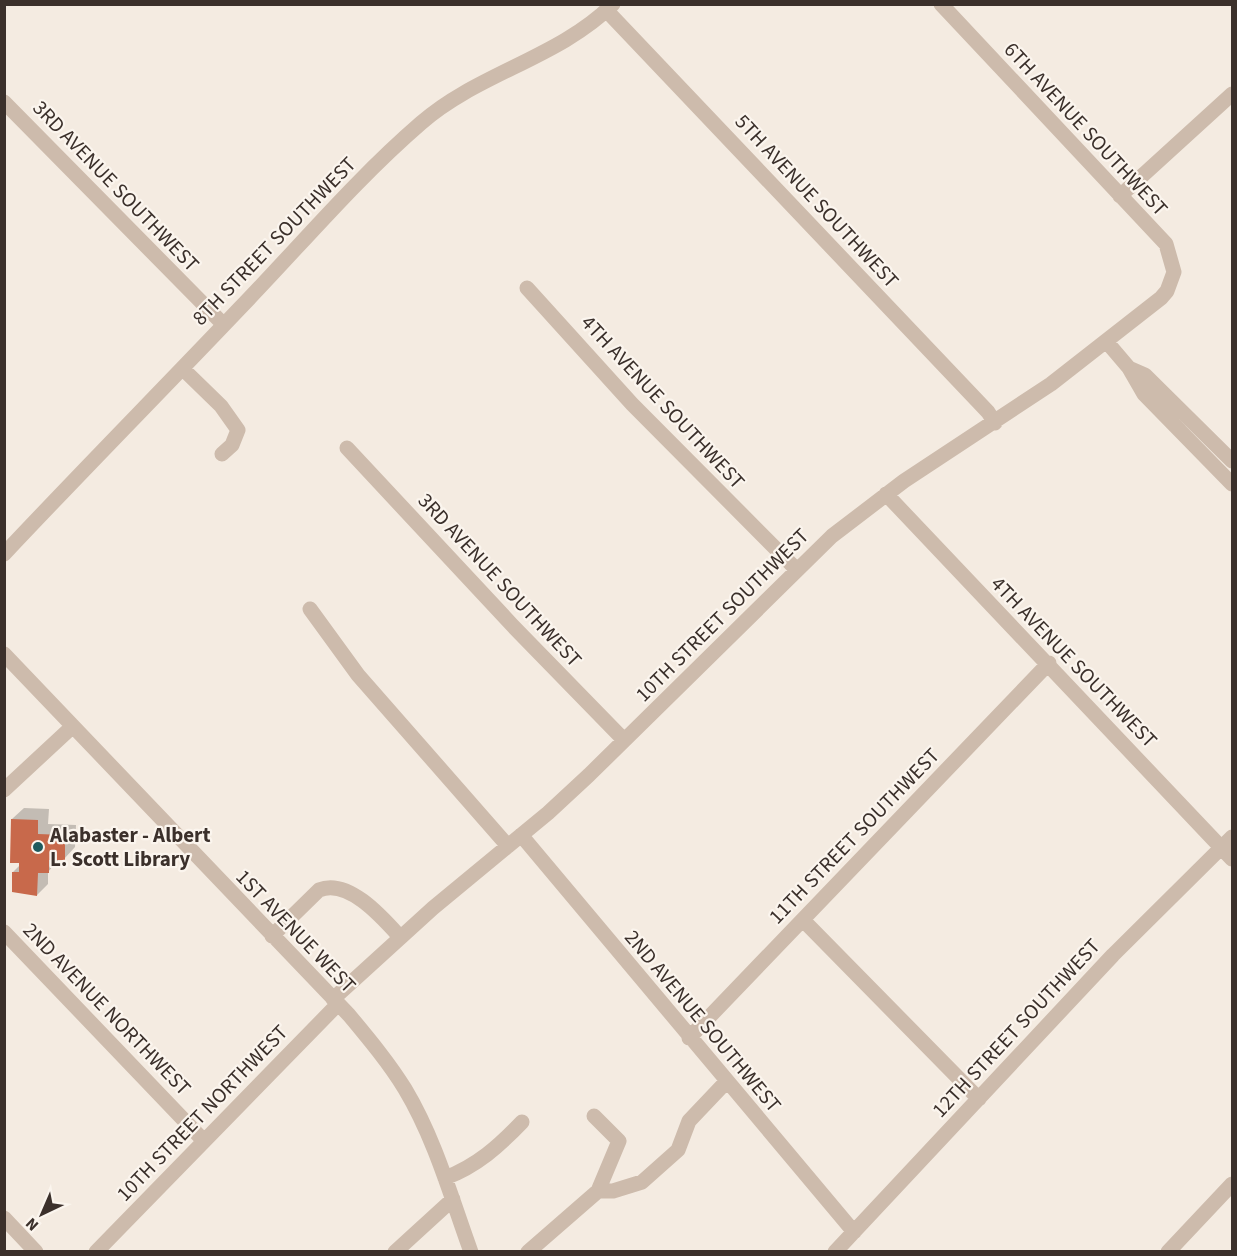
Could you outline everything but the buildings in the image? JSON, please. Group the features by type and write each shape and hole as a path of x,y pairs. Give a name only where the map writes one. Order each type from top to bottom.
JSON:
{"street":[{"name":"6TH AVENUE SOUTHWEST","path":"940,4 1170,250 1174,272 1166,293"},
{"name":"8TH STREET SOUTHWEST","path":"4,554 183,369 336,204 422,122 488,79 577,33 610,8"},
{"name":"5TH AVENUE SOUTHWEST","path":"610,8 995,423"},
{"name":"3RD AVENUE SOUTHWEST","path":"4,102 224,325"},
{"path":"1120,196 1230,103"},
{"name":"4TH AVENUE SOUTHWEST","path":"527,288 632,404 796,569"},
{"name":"10TH STREET SOUTHWEST","path":"335,1002 400,937 521,835 624,740 832,536 886,494 995,423 1106,341 1166,293"},
{"path":"1106,341 1129,368 1144,394 1233,484"},
{"path":"1129,368 1145,375 1233,461"},
{"path":"183,369 221,406 238,430 232,445 222,454"},
{"name":"3RD AVENUE SOUTHWEST","path":"347,448 512,625 624,740"},
{"name":"4TH AVENUE SOUTHWEST","path":"886,494 1227,853"},
{"path":"310,609 358,675 508,846"},
{"name":"1ST AVENUE WEST","path":"4,654 335,1002 378,1051 406,1091 445,1178 471,1251"},
{"name":"11TH STREET SOUTHWEST","path":"689,1038 1049,663"},
{"path":"4,790 73,726"},
{"name":"2ND AVENUE SOUTHWEST","path":"521,835 854,1232"},
{"name":"12TH STREET SOUTHWEST","path":"835,1251 1113,955 1227,853 1233,837"},
{"path":"272,936 319,890 328,888 351,893 400,937"},
{"path":"803,920 979,1099"},
{"name":"2ND AVENUE NORTHWEST","path":"4,932 204,1141"},
{"name":"10TH STREET NORTHWEST","path":"96,1251 335,1002"},
{"path":"598,1191 613,1191 642,1182 678,1150 689,1121 726,1082"},
{"path":"528,1251 598,1191 619,1141 594,1116"},
{"path":"445,1178 475,1164 499,1146 522,1122"},
{"path":"1168,1251 1233,1184"},
{"path":"395,1251 453,1198"},
{"path":"4,1218 36,1251"}],"place":[{"name":"Alabaster - Albert L. Scott Library","path":"38,847"}]}
